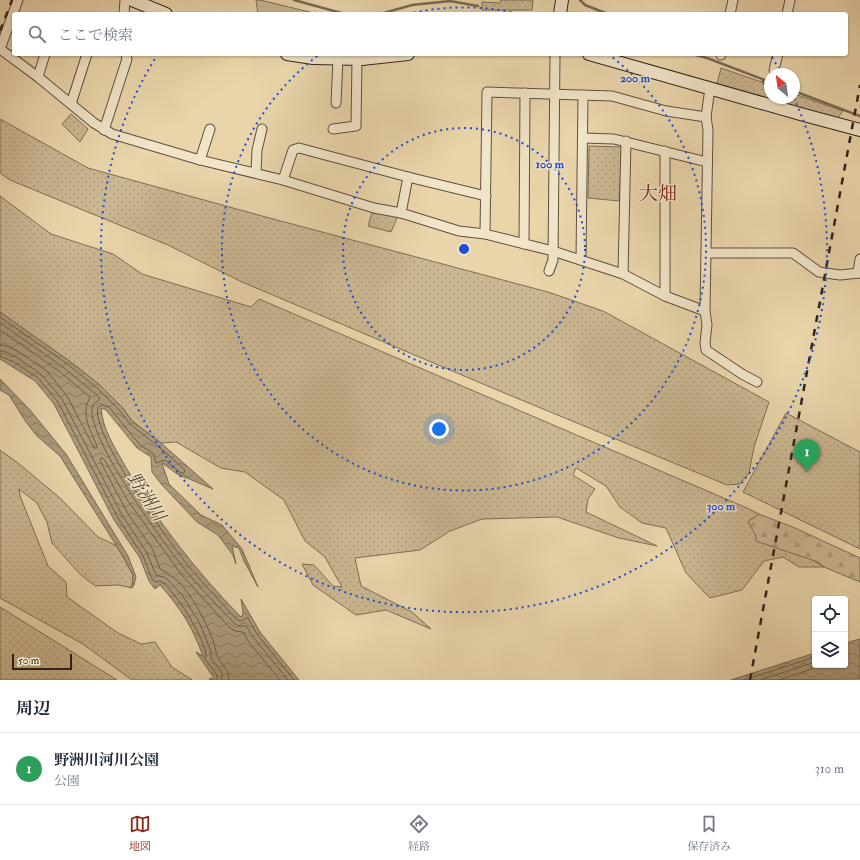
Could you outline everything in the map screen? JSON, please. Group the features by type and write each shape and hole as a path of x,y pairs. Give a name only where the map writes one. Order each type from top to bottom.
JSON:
{"main road":[{"path":"132,0 161,12"},
{"path":"560,12 562,0"},
{"path":"300,56 338,59 388,56"},
{"path":"596,56 860,130"}],"street":[{"path":"14,12 18,0"},
{"path":"124,12 125,0"},
{"path":"730,12 733,0"},
{"path":"787,12 790,0"},
{"path":"12,16 0,49 38,77 94,124 112,134 200,160 283,180 374,208 401,213 459,231 485,234 553,251 622,274 665,296 705,311"},
{"path":"38,77 44,56"},
{"path":"71,104 86,56"},
{"path":"104,130 127,60 126,56"},
{"path":"549,271 553,260 555,56"},
{"path":"774,68 778,56"},
{"path":"336,103 338,59"},
{"path":"332,129 356,126 357,59"},
{"path":"710,88 706,117 708,130 705,311 706,350 757,382"},
{"path":"485,234 487,92 612,96 666,111 706,117"},
{"path":"524,244 525,93"},
{"path":"581,260 583,95"},
{"path":"200,160 210,129"},
{"path":"256,173 257,150 262,129"},
{"path":"583,138 626,141 707,162"},
{"path":"622,274 626,141"},
{"path":"283,180 293,150 299,148 486,196"},
{"path":"665,151 665,296"},
{"path":"401,213 408,177"},
{"path":"706,253 793,253 819,272 840,275 859,273 860,259"}],"green space":[{"path":"256,0 310,12 258,12"},
{"path":"501,0 533,0 532,10 482,10 482,2 500,3"},
{"path":"721,68 764,83 764,98 717,84"},
{"path":"800,96 843,111 836,120 783,104 800,104"},
{"path":"71,114 88,129 80,142 62,124"},
{"path":"0,119 88,168 548,292 603,311 769,402 754,447 749,473 740,484 727,485 242,282 168,245 10,180 0,173"},
{"path":"589,146 622,147 619,201 588,198"},
{"path":"0,196 51,234 113,254 142,274 251,307 259,299 747,508 759,514 748,522 824,567 799,567 783,557 764,561 742,590 710,598 686,573 666,528 642,523 620,507 606,486 576,468 573,475 595,489 588,499 586,512 657,546 619,538 557,517 482,519 450,531 420,550 355,558 361,586 412,612 431,629 386,610 356,615 313,585 302,564 314,565 333,586 342,587 325,557 305,541 284,500 245,472 221,468 176,442 161,443 132,421 123,408 100,385 68,360 0,312"},
{"path":"373,209 398,216 391,232 368,226"},
{"path":"786,413 860,452 860,549 743,492"},
{"path":"0,450 60,498 98,537 117,546 133,575 132,588 118,585 95,586 80,574 52,543 47,522 37,503 19,489 20,496 48,566 66,582 67,597 118,633 141,644 155,642 172,667 192,680 132,680 83,644 0,598"},
{"path":"759,514 795,528 860,558 860,582 824,567 818,562 756,541 756,536 748,522"},
{"path":"0,607 117,680 0,680"}],"water":[{"path":"0,312 68,360 100,385 123,408 132,421 161,443 213,489 180,476 162,463 169,484 201,515 222,525 242,549 258,587 239,548 232,546 236,564 233,555 218,535 197,522 162,485 152,472 151,457 137,448 106,410 101,408 104,424 113,444 136,485 163,525 208,582 241,617 243,613 241,599 260,632 299,680 209,679 214,678 196,652 203,656 190,627 174,601 160,585 155,589 149,581 140,558 114,520 54,404 35,381 0,359"},
{"path":"0,379 30,410 66,454 128,556 136,577 132,588 133,575 124,558 60,456 37,436 9,395 0,390"},
{"path":"860,639 860,679 731,680 812,654 812,668 848,668 848,642"}],"waterway":[{"path":"294,0 338,12"},
{"path":"580,0 585,5 603,12"},
{"path":"387,12 412,5 450,1 478,6"},
{"path":"700,56 764,80"},
{"path":"762,79 764,84"},
{"path":"800,93 860,116"}],"railway":[{"path":"0,31 12,0"},
{"path":"750,680 860,85"}],"place":[{"name":"野洲川河川公園","path":"807,472"}],"district":[{"name":"大畑","path":"658,194"}],"water label":[{"name":"野洲川","path":"146,497"}]}
